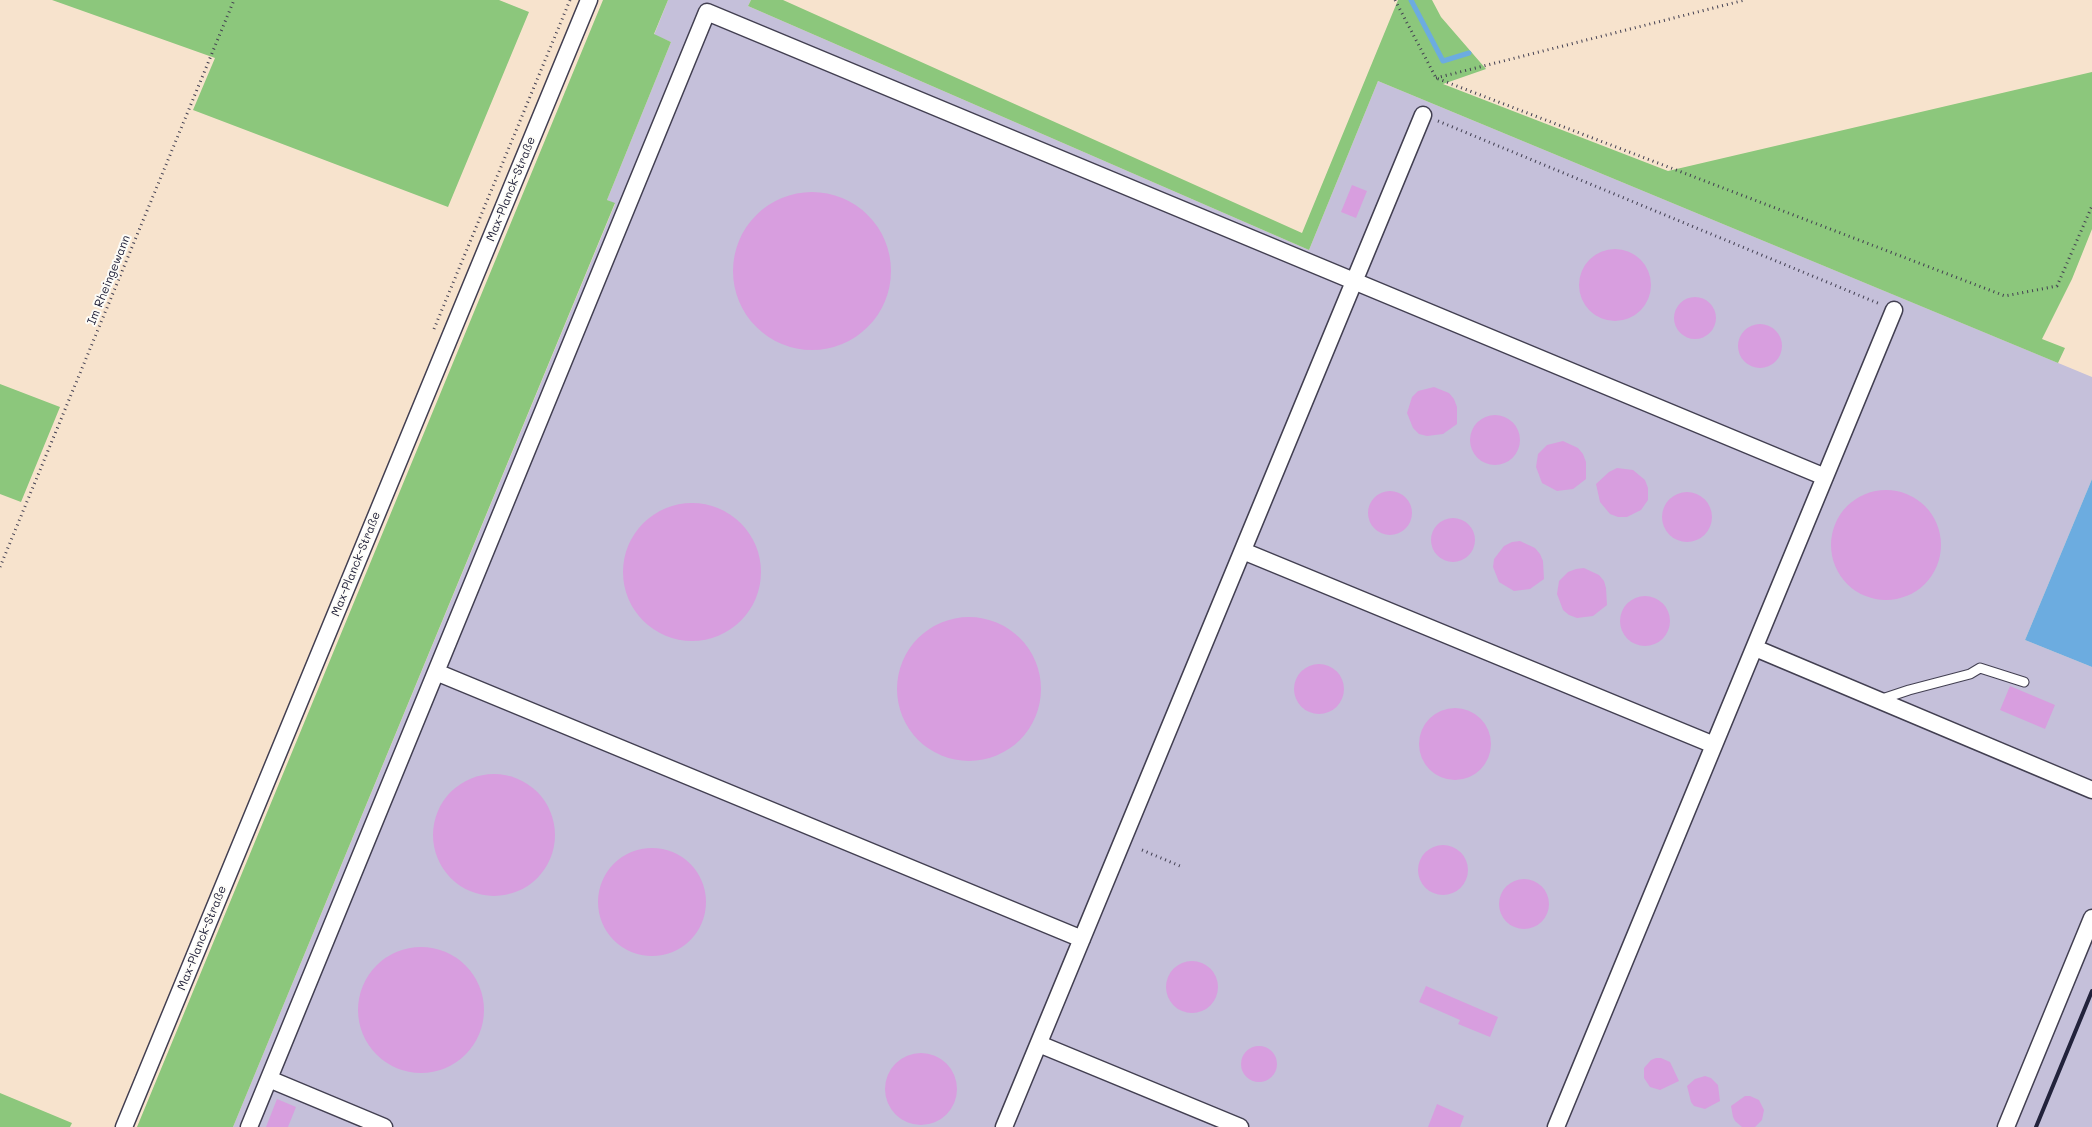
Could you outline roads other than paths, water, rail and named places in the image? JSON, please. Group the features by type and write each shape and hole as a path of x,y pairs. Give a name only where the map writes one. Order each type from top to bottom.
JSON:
{"street":[{"name":"Max-Planck-Straße","path":"124,1127 589,0"},
{"path":"249,1127 707,12 1825,477"},
{"path":"1004,1127 1423,115"},
{"path":"1556,1127 1894,310"},
{"path":"1243,551 1714,745"},
{"path":"1754,648 2092,790"},
{"path":"436,672 1082,939"},
{"path":"2006,1127 2092,918"},
{"path":"1039,1044 1240,1127"},
{"path":"268,1080 384,1127"}],"lane":[{"path":"1879,700 1970,674 1980,668 2024,682"}],"water":[{"path":"2092,479 2092,667 2025,640"}],"waterway":[{"path":"1411,0 1443,61 1469,53"}],"railway":[{"path":"2036,1127 2092,991"}]}
